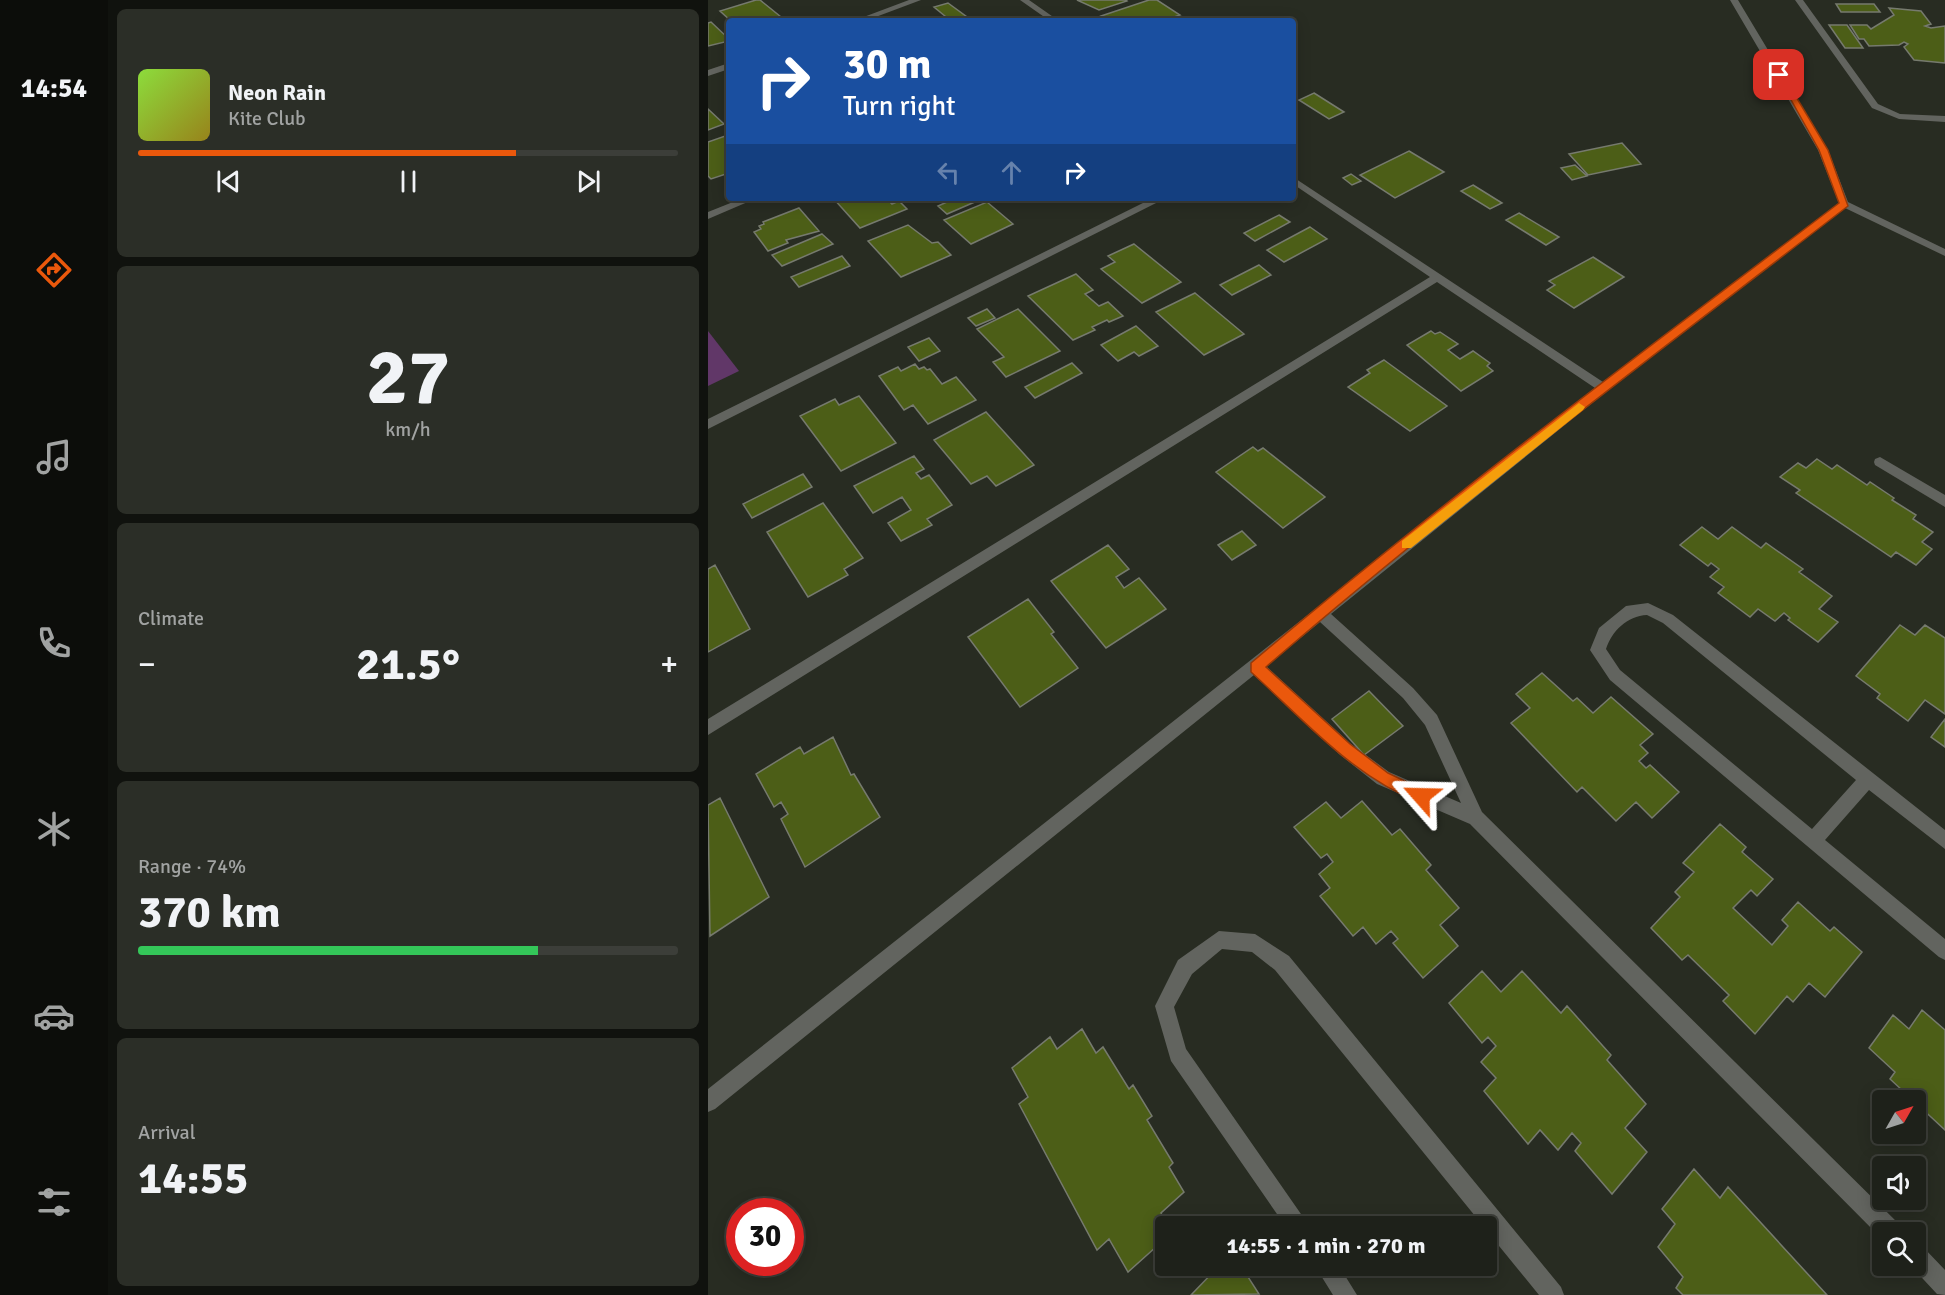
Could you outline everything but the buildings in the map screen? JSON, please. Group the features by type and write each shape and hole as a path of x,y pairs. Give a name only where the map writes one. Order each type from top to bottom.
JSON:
{"street":[{"path":"866,18 917,0"},
{"path":"1024,0 1051,18"},
{"path":"1734,0 1823,150 1844,204 1945,253"},
{"path":"1799,0 1875,106 1888,113 1906,117 1945,119"},
{"path":"708,73 726,67"},
{"path":"1296,182 1603,388"},
{"path":"708,216 746,201"},
{"path":"708,424 1155,201"},
{"path":"708,1102 1603,388 1844,204"},
{"path":"708,728 1437,277"},
{"path":"1880,462 1945,502"},
{"path":"1945,841 1668,619 1648,609 1631,610 1604,632 1598,650 1615,675 1814,839 1945,951"},
{"path":"1320,613 1408,693 1431,720 1476,818 1881,1222"},
{"path":"1256,667 1345,749 1383,778 1476,818"},
{"path":"1814,839 1868,779"},
{"path":"1291,1216 1178,1054 1164,1006 1185,967 1220,940 1255,943 1282,963 1489,1216"},
{"path":"1497,1226 1553,1295"},
{"path":"1926,1266 1945,1286"},
{"path":"1333,1276 1346,1295"}],"shaded area":[{"path":"708,331 739,371 708,386"}],"slow traffic":[{"path":"1406,544 1579,407"}],"route":[{"path":"1421,796 1383,778 1345,749 1256,667 1320,613 1603,388 1844,204 1823,150 1779,75"}]}
